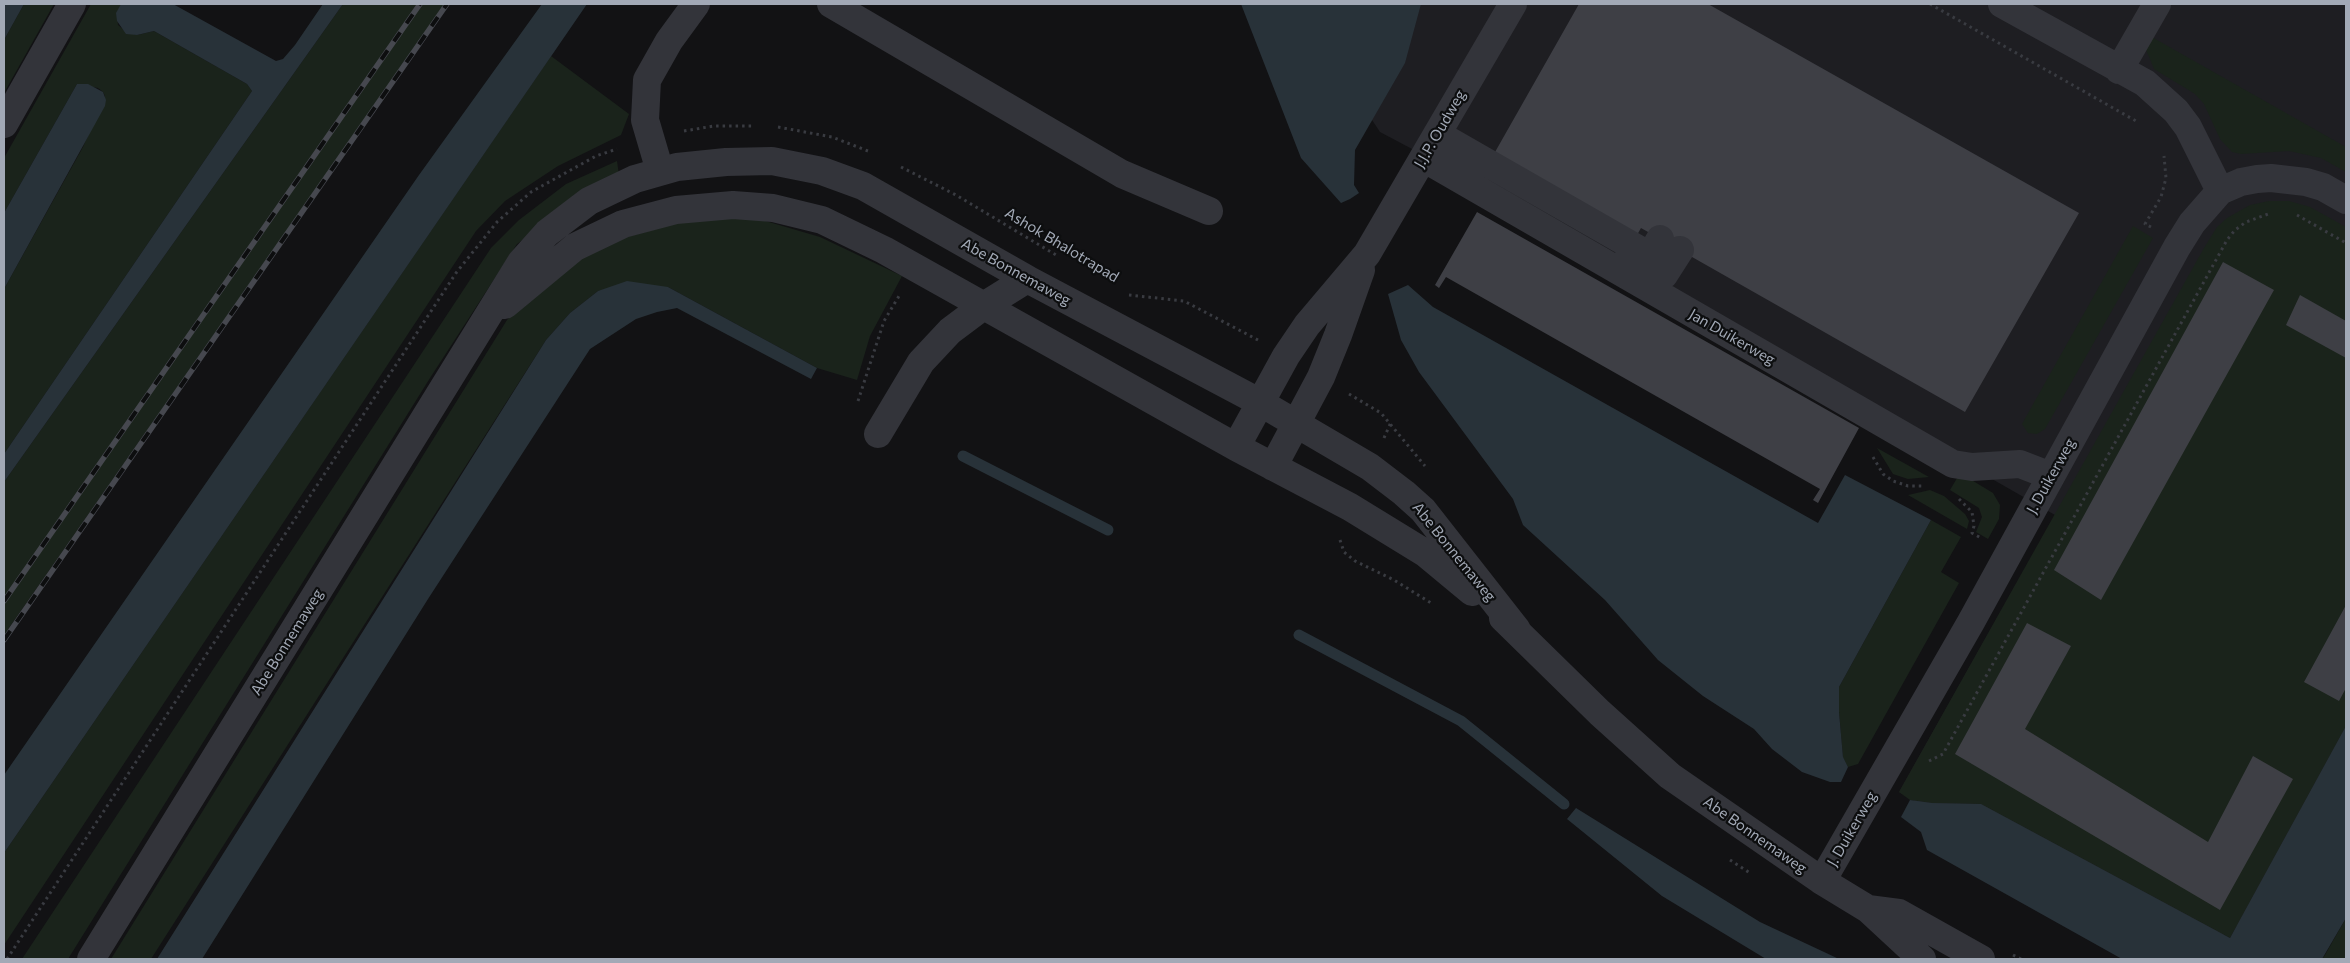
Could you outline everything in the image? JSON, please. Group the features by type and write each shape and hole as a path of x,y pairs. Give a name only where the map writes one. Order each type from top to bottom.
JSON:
{"street":[{"path":"4,124 72,4"},
{"path":"660,171 645,120 647,80 669,42 696,4"},
{"path":"831,4 1122,174 1209,211"},
{"name":"J.J.P. Oudweg","path":"1236,447 1296,340 1367,254 1513,4"},
{"path":"2002,4 2145,83 2176,110 2188,127 2220,191"},
{"path":"2119,70 2157,4"},
{"path":"1431,145 1664,275 1670,244"},
{"name":"Jan Duikerweg","path":"1431,145 1875,420 1953,464 1972,466 2014,463 2051,476"},
{"name":"Abe Bonnemaweg","path":"91,959 521,262 547,233 590,201 636,178 678,166 772,161 822,171 863,186 1027,280 1261,403 1370,467 1422,510 1517,630"},
{"name":"J. Duikerweg","path":"1822,882 2009,553 2179,243 2192,223 2220,191 2241,182 2257,179 2291,179 2323,187 2346,200"},
{"name":"Abe Bonnemaweg","path":"484,324 540,274 575,247 623,224 676,210 733,205 773,208 822,220 884,250 982,307 1236,447 1350,507 1425,554 1517,630 1600,713 1670,776 1822,882 1868,909 1922,959"},
{"name":"J.J.P. Oudweg","path":"1273,467 1297,423 1336,342 1367,254"},
{"path":"878,434 921,362 950,331 982,307 1027,280"},
{"name":"Abe Bonnemaweg","path":"1868,909 1899,913 1981,959"}],"path":[{"path":"1930,4 2138,122"},
{"path":"2161,150 2165,158 2166,178 2161,196 2146,224 2179,243"},
{"name":"Ashok Bhalotrapad","path":"956,195 1064,260"},
{"path":"1922,765 1943,754 2227,240 2235,230 2246,222 2275,213"},
{"path":"2293,214 2346,244"},
{"path":"857,403 884,321 916,268"},
{"name":"Ashok Bhalotrapad","path":"1122,294 1184,301 1262,343"},
{"path":"1348,393 1381,413 1391,422 1427,469"},
{"path":"1875,420 1870,436 1870,450 1883,474 1894,481 1908,486 1930,487"},
{"path":"1954,496 1962,501 1972,512 1974,519 1972,533 2043,572"}],"shaded area":[{"path":"4,4 24,4 4,40"},
{"path":"24,4 54,4 4,93 4,40"},
{"path":"91,4 121,4 117,13 118,25 125,31 137,35 154,31 247,84 252,91 4,454 4,289 83,147 105,96 103,92 98,88 77,84 4,213 4,158"},
{"path":"121,4 173,4 276,61 283,59 295,45 323,4 343,4 4,482 4,454 252,91 247,84 154,31 137,35 126,34 117,21 116,13"},
{"path":"343,4 445,4 4,635 4,482"},
{"path":"542,4 587,4 4,853 4,775 419,175"},
{"path":"1241,4 1421,4 1405,63 1355,150 1354,185 1359,193 1350,199 1341,203 1301,158"},
{"path":"1295,4 2346,4 2346,854 2187,959 1899,792 2055,515 1448,168 1380,132"},
{"path":"2150,36 2346,147 2346,172 2321,158 2289,151 2241,154 2232,152 2220,139 2204,104 2195,94 2154,69 2145,47"},
{"path":"551,56 629,114 621,135 558,166 505,201 476,231 4,945 4,853"},
{"path":"77,84 88,84 103,92 106,100 105,106 4,289 4,213"},
{"path":"617,161 619,175 584,195 517,244 430,378 68,959 22,959 491,248 519,220 566,184"},
{"path":"2269,201 2289,201 2310,207 2346,227 2346,726 2230,938 1981,804 1932,803 1910,800 1899,792 2217,227 2227,218 2250,205"},
{"path":"704,216 762,220 820,237 902,276 870,336 857,380 817,368 668,287 598,291 570,313 546,340 151,959 111,959 507,320 549,278 593,246"},
{"path":"2133,226 2153,238 2045,429 2037,434 2028,433 2022,424"},
{"path":"627,281 668,287 817,368 811,379 677,308 636,319 590,349 428,599 202,959 157,959 546,340 570,313 598,291"},
{"path":"1408,285 1433,307 1818,523 1845,475 1931,520 1839,687 1843,757 1848,767 1841,782 1830,782 1802,772 1772,749 1754,729 1703,696 1658,660 1605,600 1523,525 1513,499 1419,372 1401,340 1388,294"},
{"path":"1877,448 1929,477 1908,479 1893,474"},
{"path":"1960,473 1993,493 2000,505 1999,519 1988,539 1976,532 1982,517 1979,508 1950,490"},
{"path":"1930,490 1944,496 1965,514 1969,521 1967,529 1908,495"},
{"path":"1931,520 1961,537 1941,572 1959,583 1858,764 1848,767 1843,758 1839,687"},
{"path":"2346,726 2346,918 2322,959 2122,959 1927,850 1921,832 1901,817 1910,800 1932,803 1981,804 2230,938"},
{"path":"1576,808 1760,922 1839,959 1766,959 1662,896 1567,819"},
{"path":"2346,918 2346,959 2322,959 2325,955"}],"building":[{"path":"1579,4 1708,4 2079,213 1965,412 1641,228 1625,256 1482,175"},
{"path":"1477,212 1859,428 1818,503 1813,500 1820,489 1446,277 1439,288 1435,285"},
{"path":"2223,262 2274,290 2101,600 2054,570"},
{"path":"2300,295 2346,321 2346,358 2286,325"},
{"path":"2346,605 2346,688 2339,701 2304,682"},
{"path":"2027,623 2071,646 2025,729 2208,842 2253,756 2293,779 2220,910 1955,754"}],"waterway":[{"path":"963,456 1108,530"},
{"path":"1299,635 1461,721 1564,804"}],"railway":[{"path":"4,601 420,4"},
{"path":"4,640 447,4"}]}
